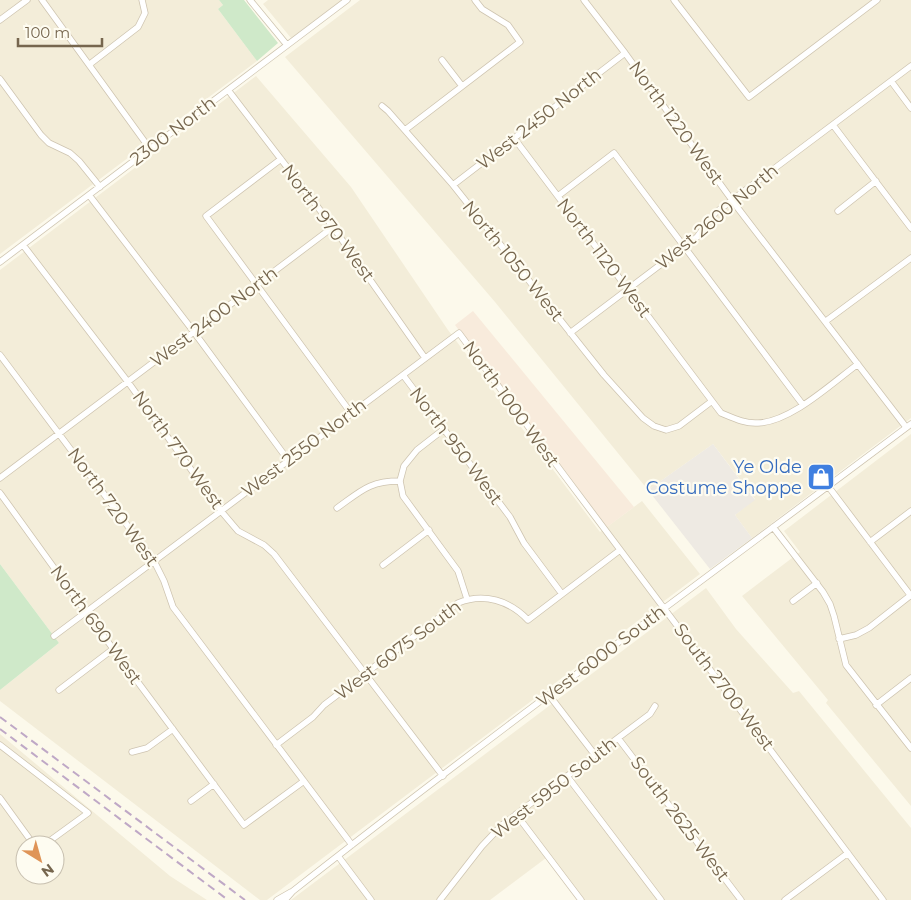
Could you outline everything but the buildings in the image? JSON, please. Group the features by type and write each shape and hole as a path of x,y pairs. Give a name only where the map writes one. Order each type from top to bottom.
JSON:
{"street":[{"path":"0,20 27,0"},
{"path":"42,0 150,149"},
{"path":"90,64 138,27 145,13 142,0"},
{"path":"250,0 287,45"},
{"name":"2300 North","path":"0,262 347,0"},
{"path":"405,130 520,42 508,25 482,9 475,0"},
{"name":"North 1220 West","path":"584,0 805,295 908,426"},
{"path":"674,0 749,97 877,0"},
{"name":"West 2450 North","path":"453,185 625,53"},
{"path":"442,60 462,86"},
{"name":"West 2600 North","path":"570,333 697,237 715,213 911,66"},
{"path":"0,79 41,135 49,143 70,153 80,161 100,187"},
{"path":"891,81 911,108"},
{"name":"North 970 West","path":"228,90 333,227 425,358"},
{"name":"North 1050 West","path":"382,106 453,185 604,375 643,418 654,426 666,430 679,426 712,401"},
{"path":"833,125 911,228"},
{"name":"North 1120 West","path":"514,138 721,413 738,421 758,424 775,421 793,413 803,405"},
{"path":"558,196 614,153 803,405 858,364"},
{"path":"281,160 206,216 351,413"},
{"path":"838,211 876,182"},
{"path":"89,195 194,332 288,460"},
{"name":"West 2400 North","path":"0,478 333,227"},
{"name":"North 770 West","path":"22,245 128,382 221,511 238,531 264,545 274,554 443,776"},
{"path":"826,320 911,258"},
{"name":"West 2550 North","path":"54,636 459,333"},
{"name":"North 1000 West","path":"459,333 564,475"},
{"name":"North 720 West","path":"0,355 154,562 164,581 173,607 352,845"},
{"name":"North 950 West","path":"403,375 510,518 524,542 562,594"},
{"name":"West 6000 South","path":"277,900 293,891 664,608 908,426"},
{"path":"444,429 417,450 404,466 400,480 403,496 458,571 467,599"},
{"name":"South 2700 West","path":"564,475 883,900"},
{"path":"337,508 364,488 377,482 400,480"},
{"path":"828,486 911,595 869,628 856,635 839,639"},
{"name":"North 690 West","path":"0,493 244,825 304,781"},
{"path":"870,542 911,512"},
{"path":"773,527 817,583 830,604 846,665 911,748"},
{"path":"383,566 429,530"},
{"path":"562,594 620,550"},
{"path":"793,601 817,583"},
{"name":"West 6075 South","path":"276,745 313,717 324,705 458,603 467,599 491,598 520,611 528,620 562,594"},
{"path":"59,690 113,649"},
{"path":"876,704 911,678"},
{"path":"549,695 595,755"},
{"name":"West 5950 South","path":"440,900 482,846 502,825 650,714 655,706"},
{"path":"132,752 147,748 173,729"},
{"name":"South 2625 West","path":"618,738 741,900"},
{"path":"0,745 88,812 57,835"},
{"path":"567,776 661,900"},
{"path":"191,800 214,784"},
{"path":"0,798 27,835"},
{"path":"516,814 581,900"},
{"path":"786,900 848,853"},
{"path":"338,856 371,900"},
{"name":"West 6000 South","path":"285,900 293,891"}],"shaded area":[{"path":"0,0 219,0 223,5 218,9 257,61 0,254"},
{"path":"268,0 342,0 291,38 263,4"},
{"path":"360,0 911,0 911,418 752,538 735,515 755,499 713,444 648,490 495,302 285,57"},
{"path":"256,76 351,187 448,330 600,532 642,501 700,574 267,900 260,900 0,701 0,690 59,643 0,564 0,270"},
{"path":"473,311 634,507 607,527 455,325"},
{"path":"911,434 911,806 826,703 828,700 742,596 800,552 784,531"},
{"path":"713,444 755,500 735,515 752,538 710,569 648,490"},
{"path":"706,588 736,629 793,693 799,691 911,828 911,900 578,900 546,858 490,900 291,900"},
{"path":"0,734 170,876 207,900 0,900"}],"green space":[{"path":"219,0 244,0 278,43 257,61 218,9 223,5"},
{"path":"0,564 59,643 0,690"}],"railway":[{"path":"0,717 245,900"},
{"path":"0,729 228,900"}],"place":[{"name":"Ye Olde Costume Shoppe","path":"821,477"}]}
